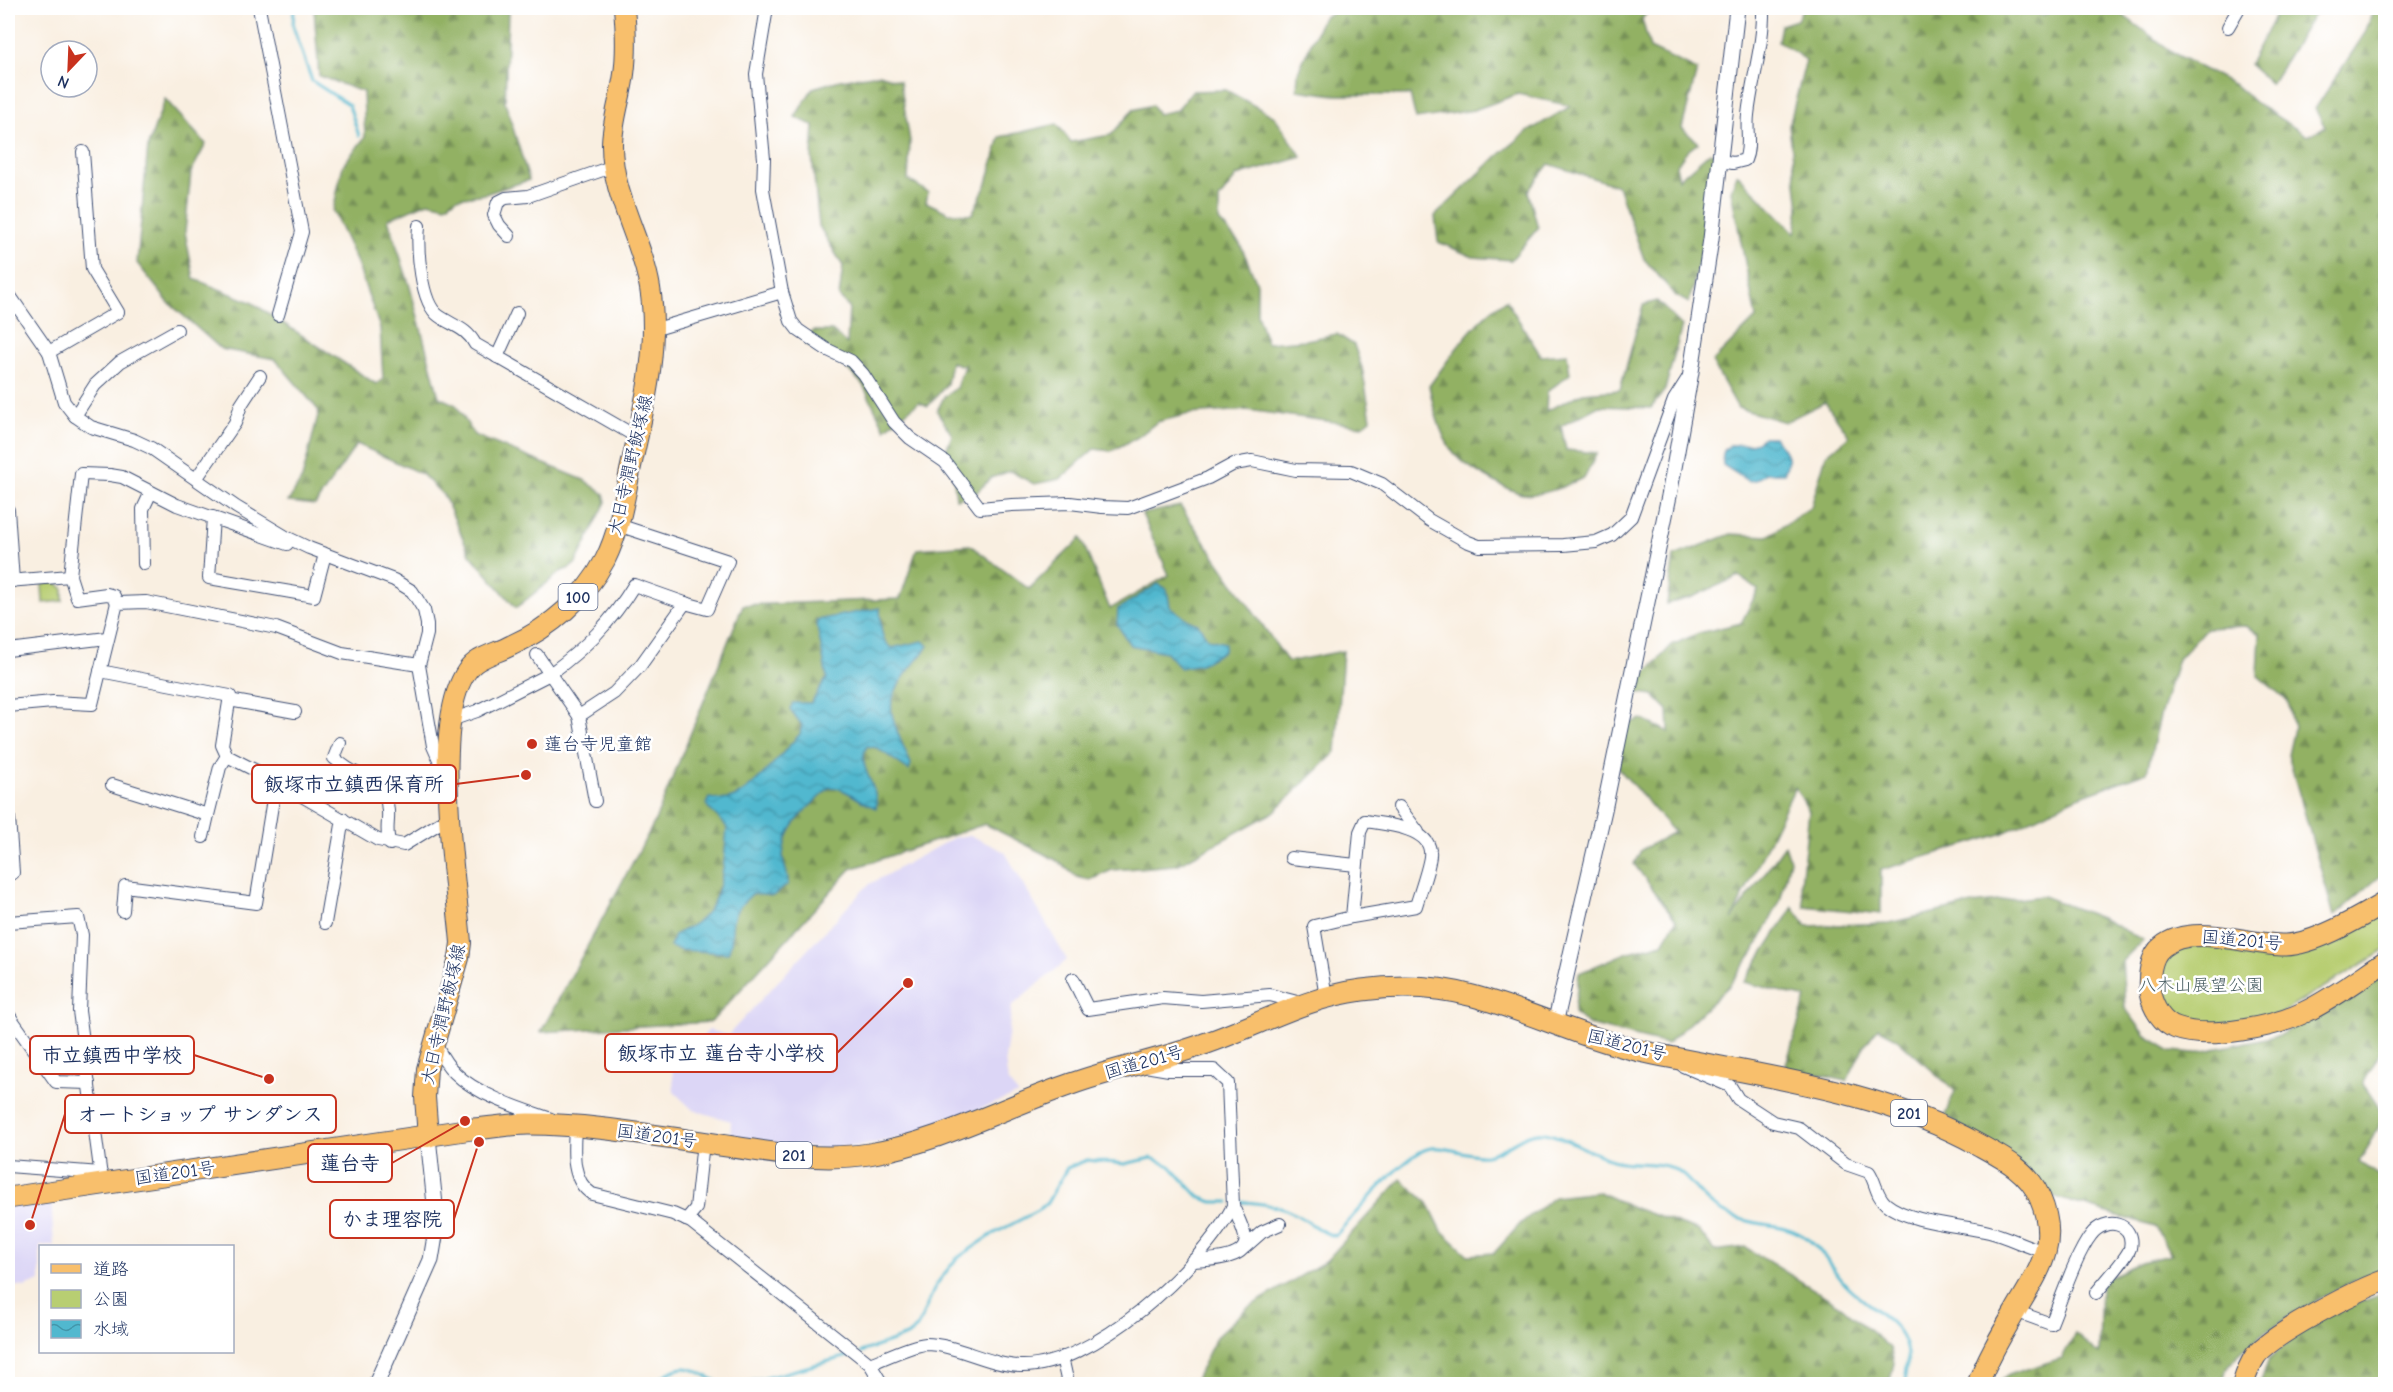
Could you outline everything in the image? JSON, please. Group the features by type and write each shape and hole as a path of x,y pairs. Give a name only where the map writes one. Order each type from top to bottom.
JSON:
{"highway":[{"name":"国道201号","path":"2385,902 2332,930 2288,945 2210,936 2186,936 2173,940 2160,948 2154,957 2149,987 2152,1002 2159,1016 2174,1028 2189,1032 2224,1032 2271,1023 2305,1012 2385,961"},
{"name":"国道201号","path":"8,1198 102,1179 525,1124 615,1129 816,1157 867,1154 938,1136 1077,1082 1205,1044 1326,997 1359,990 1387,988 1442,989 1470,995 1639,1051 1812,1086 1881,1103 1949,1128 2001,1157 2028,1178 2042,1201 2049,1230 2046,1252 2036,1278 2015,1311 1978,1384"},
{"path":"2243,1384 2246,1372 2267,1345 2334,1304 2385,1280"}],"main road":[{"name":"大日寺潤野飯塚線","path":"428,1137 424,1097 427,1069 459,958 461,943 448,818 451,720 454,697 461,678 477,660 513,645 546,627 576,600 604,561 618,525 650,377 653,330 650,288 642,255 623,205 614,166 612,143 626,53 624,8"}],"street":[{"path":"260,8 302,232 278,315"},
{"path":"767,8 756,74 764,159 763,189 782,292 791,321 798,330 826,349 851,361 863,374 894,422 910,438 945,462 981,508 1070,503 1128,508 1208,478 1234,464 1252,461 1296,470 1351,471 1382,484 1430,520 1479,546 1596,542 1612,535 1631,517 1674,400 1691,372"},
{"path":"1555,1024 1604,810 1669,496 1691,372 1720,161 1737,8"},
{"path":"1720,161 1733,163 1744,160 1749,149 1746,134 1763,29 1763,8"},
{"path":"2228,27 2239,8"},
{"path":"49,352 118,312 92,269 83,152"},
{"path":"509,236 494,215 498,202 506,198 528,196 614,166"},
{"path":"418,226 419,262 427,295 436,315 470,333 475,344 637,437"},
{"path":"653,330 782,292"},
{"path":"8,294 49,352 64,402 75,417 91,427 134,440 151,448 236,507 309,548 404,584 417,597 424,610 427,624 427,634 419,665 433,746 448,781"},
{"path":"497,357 517,313"},
{"path":"75,417 95,385 120,362 177,330"},
{"path":"196,479 235,423 241,405 260,376"},
{"path":"8,706 52,702 92,704 117,603 114,596 107,594 77,598 70,576 81,474 122,477 177,505 285,543 309,548"},
{"path":"144,564 143,509 152,492"},
{"path":"8,510 10,581 70,576"},
{"path":"213,518 209,578 314,596 325,554"},
{"path":"451,720 477,711 550,674 583,649 634,585 707,609 728,561 618,525"},
{"path":"117,603 146,602 276,628 342,653 419,665"},
{"path":"579,716 614,693 640,666 685,603"},
{"path":"8,650 107,638"},
{"path":"537,655 579,716 595,801"},
{"path":"100,671 230,696 222,745 226,756 276,781 378,840 404,845 448,818"},
{"path":"229,700 295,712"},
{"path":"340,743 334,758 357,774 381,786 387,797 389,815 386,833 390,844"},
{"path":"203,837 220,767 226,756"},
{"path":"123,911 125,886 255,903 276,781"},
{"path":"112,785 208,815"},
{"path":"8,804 12,873 8,873"},
{"path":"1326,997 1314,926 1352,916 1416,906 1431,851 1399,807"},
{"path":"325,923 343,819"},
{"path":"1352,916 1359,832 1365,821 1411,830 1420,835"},
{"path":"1291,858 1356,865"},
{"path":"8,922 78,917 82,935 80,1011 102,1179 8,1166"},
{"path":"1073,979 1088,1009 1163,998 1201,1001 1270,995 1306,1004"},
{"path":"8,1014 56,1082 89,1083"},
{"path":"434,1041 445,1062 456,1075 467,1083 507,1104 575,1126 574,1155 578,1179 584,1189 592,1194 686,1220 870,1364 882,1384"},
{"path":"1684,1059 1682,1066 1684,1069 1730,1086 1738,1099 1773,1122 1799,1128 1846,1164 1869,1172 1880,1198 1891,1208 1938,1223 1990,1232 2029,1248 2046,1252"},
{"path":"1139,1065 1169,1070 1214,1070 1228,1083 1233,1206 1246,1239 1245,1247"},
{"path":"376,1384 431,1260 436,1238 437,1224 428,1137"},
{"path":"686,1220 696,1208 703,1142"},
{"path":"870,1364 924,1344 1020,1366 1042,1365 1062,1357 1126,1324 1158,1298 1225,1222 1233,1206"},
{"path":"1192,1262 1224,1258 1239,1253 1262,1232 1280,1224"},
{"path":"2015,1311 2050,1324 2083,1248 2092,1233 2103,1225 2121,1224 2127,1231 2130,1246 2128,1254 2096,1293"},
{"path":"1062,1357 1068,1384"}],"shaded area":[{"path":"970,835 1005,852 1067,960 1012,1006 1005,1059 1008,1082 1018,1094 915,1134 862,1146 820,1148 730,1139 731,1121 693,1110 674,1092 671,1054 690,1050 709,1030 728,1035 868,885 953,838"},
{"path":"51,1198 54,1245 39,1245 39,1281 25,1287 8,1285 8,1204"}],"green space":[{"path":"314,8 510,8 505,102 529,180 485,194 457,198 446,206 428,202 388,219 410,287 439,397 456,405 474,435 584,480 604,494 606,502 576,563 562,571 516,608 470,554 444,496 422,474 357,444 315,505 288,502 302,479 319,411 275,359 221,349 168,302 137,263 148,146 165,99 206,144 191,172 185,232 194,279 251,302 376,384 383,379 380,328 357,263 333,211 343,165 365,137 363,92 319,76"},
{"path":"1343,8 1651,8 1642,19 1650,48 1697,70 1682,128 1698,143 1685,153 1676,166 1679,179 1710,152 1724,156 1689,303 1676,296 1644,259 1618,186 1549,164 1528,191 1538,228 1511,260 1473,257 1438,242 1435,216 1493,160 1527,132 1571,106 1518,94 1474,110 1416,119 1410,95 1335,95 1297,90 1298,72 1323,17"},
{"path":"1803,8 2030,8 2043,16 2056,8 2113,8 2177,55 2236,86 2256,103 2307,136 2325,127 2315,109 2365,33 2374,8 2385,8 2385,872 2334,916 2288,755 2294,728 2288,701 2258,676 2260,634 2246,626 2206,628 2178,659 2160,716 2147,772 2078,797 2001,834 1881,870 1881,914 1804,906 1801,884 1809,811 1795,787 1732,919 1785,845 1790,860 1780,901 1754,951 1729,986 1667,1044 1589,1025 1574,1013 1579,973 1626,953 1663,943 1676,920 1634,864 1641,850 1674,832 1619,769 1620,727 1641,719 1669,732 1668,710 1653,695 1631,692 1635,680 1647,672 1672,645 1699,633 1741,623 1758,590 1739,576 1692,597 1667,604 1674,556 1731,534 1768,536 1811,507 1826,455 1849,436 1825,402 1785,422 1738,408 1712,362 1756,318 1731,191 1737,174 1795,233 1799,208 1789,126 1806,60 1778,41 1781,25 1797,20"},
{"path":"2279,8 2318,8 2271,84 2249,64"},
{"path":"879,74 900,81 910,141 908,180 928,192 926,202 949,213 972,214 987,183 1000,137 1057,124 1071,142 1111,135 1133,110 1152,105 1158,114 1177,110 1192,91 1226,90 1275,117 1302,157 1237,176 1219,199 1219,221 1240,244 1257,283 1257,314 1267,343 1306,340 1337,334 1354,345 1362,368 1371,419 1362,426 1247,410 1189,414 1157,422 1138,437 1111,451 1094,449 1060,479 1034,484 1010,471 991,478 975,494 956,499 954,481 945,453 952,435 937,411 944,397 956,388 964,366 951,362 947,384 928,406 919,402 885,429 863,385 833,354 805,344 812,331 832,331 847,344 849,307 839,297 843,266 819,226 812,156 814,126 795,117 813,88 840,80"},
{"path":"1506,300 1541,356 1567,354 1570,374 1547,392 1546,411 1583,393 1620,390 1643,305 1657,301 1682,326 1665,390 1651,408 1599,406 1561,426 1566,450 1597,453 1585,477 1555,490 1538,494 1523,494 1507,488 1474,470 1457,456 1447,444 1440,428 1429,386 1473,328"},
{"path":"1180,506 1288,662 1343,651 1336,752 1274,812 1177,865 1112,870 1090,880 1077,877 1056,860 985,824 851,869 711,1022 541,1032 654,823 743,605 900,599 917,549 970,545 1029,589 1081,538 1110,609 1169,575 1142,514"},
{"path":"56,582 63,588 63,601 43,603 42,584"},
{"path":"2043,896 2103,919 2143,940 2122,961 2125,1008 2146,1036 2171,1051 2195,1053 2280,1035 2385,975 2385,1043 2363,1084 2384,1115 2359,1162 2385,1180 2385,1268 2324,1296 2278,1324 2240,1353 2227,1369 2222,1384 1998,1384 2008,1375 2062,1358 2075,1334 2099,1354 2101,1281 2141,1262 2171,1255 2155,1227 2055,1197 2021,1168 1945,1115 1955,1091 1895,1037 1878,1028 1863,1048 1847,1081 1785,1068 1806,998 1744,982 1793,907 1807,926 1889,923 1972,904"},
{"name":"八木山展望公園","path":"2385,911 2385,950 2280,1014 2243,1022 2176,1024 2158,1005 2159,970 2163,958 2174,946 2194,943 2255,951"},
{"path":"1401,1179 1428,1203 1442,1231 1468,1255 1494,1253 1521,1223 1554,1197 1599,1192 1629,1206 1699,1231 1714,1251 1745,1247 1841,1306 1890,1348 1894,1363 1889,1384 1194,1384 1216,1337 1247,1308 1326,1261"},
{"path":"2385,1293 2385,1384 2260,1384 2269,1359 2317,1318"}],"water":[{"path":"1764,437 1774,437 1784,450 1787,462 1784,473 1766,473 1756,480 1748,481 1723,465 1724,451 1727,447 1755,443"},
{"path":"1158,584 1167,589 1170,607 1198,624 1208,639 1225,643 1224,651 1201,664 1180,668 1166,652 1130,645 1117,624 1118,609"},
{"path":"880,608 883,636 888,645 892,648 923,641 928,646 902,679 892,701 892,715 911,764 909,770 877,748 867,746 864,761 875,792 876,808 842,790 830,787 799,817 788,835 783,856 788,884 773,896 752,894 736,911 728,953 680,950 670,947 674,935 702,918 710,909 722,876 727,828 706,804 709,798 723,800 732,798 749,787 768,769 800,734 802,725 790,709 793,703 811,703 827,678 816,620"}],"waterway":[{"path":"294,8 293,26 312,81 349,105 359,136"},
{"path":"1236,1202 1275,1206 1335,1236 1366,1201 1417,1154 1427,1149 1442,1148 1486,1155 1537,1133 1552,1135 1616,1161 1670,1167 1683,1176 1711,1205 1722,1211 1748,1221 1788,1229 1808,1239 1848,1287 1885,1317 1902,1336 1907,1364 1904,1384"},
{"path":"861,1352 907,1336 917,1328 936,1285 956,1259 993,1234 1039,1210 1047,1203 1067,1168 1087,1160 1124,1164 1152,1158 1170,1166 1199,1197 1213,1202 1229,1202"},
{"path":"743,1384 852,1355"},
{"path":"653,1384 672,1371 687,1368 702,1373 721,1384"}],"place":[{"name":"蓮台寺児童館","path":"532,744"},
{"name":"飯塚市立鎮西保育所","path":"526,775"},
{"name":"飯塚市立 蓮台寺小学校","path":"908,983"},
{"name":"市立鎮西中学校","path":"269,1079"},
{"name":"蓮台寺","path":"465,1121"},
{"name":"かま理容院","path":"479,1142"},
{"name":"オートショップ サンダンス","path":"30,1225"}]}
